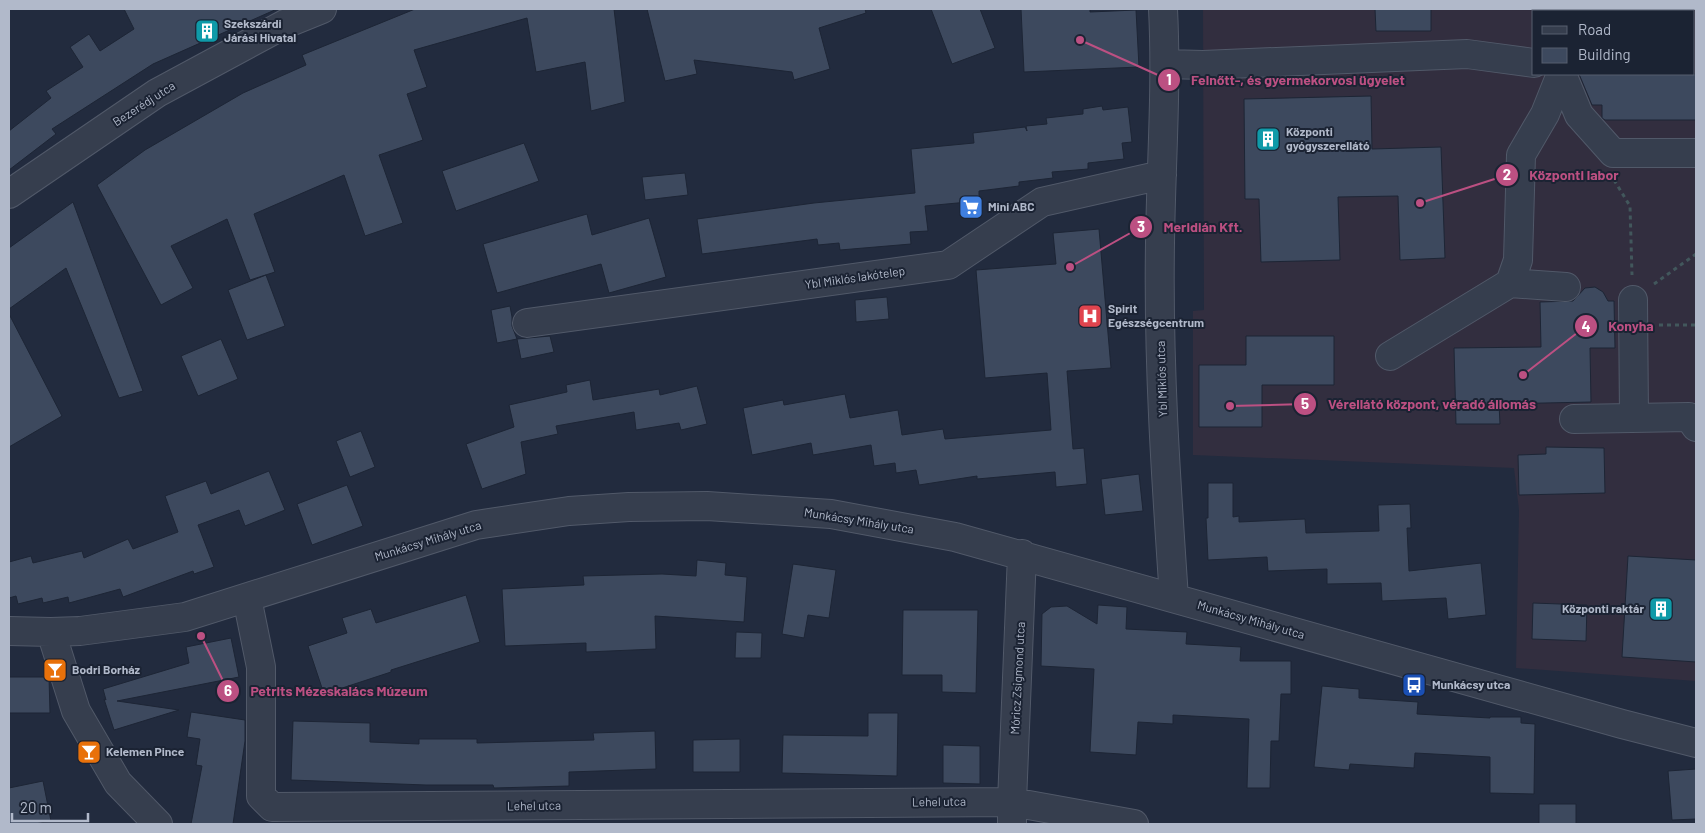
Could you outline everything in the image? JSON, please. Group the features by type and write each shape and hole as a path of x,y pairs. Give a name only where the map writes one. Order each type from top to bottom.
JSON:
{"street":[{"name":"Bezerédj utca","path":"9,194 157,93 283,17 322,9"},
{"name":"Ybl Miklós utca","path":"1163,9 1165,64 1160,243 1162,392 1174,598"},
{"path":"1165,64 1203,65 1467,54 1532,63"},
{"path":"1562,75 1578,115 1613,165 1696,153"},
{"path":"1510,283 1518,260 1521,155 1545,114 1562,75"},
{"name":"Ybl Miklós lakótelep","path":"527,323 948,264 1042,202 1162,175"},
{"path":"1390,356 1510,283 1566,287"},
{"path":"1632,313 1634,418"},
{"path":"1574,419 1689,417 1696,427"},
{"name":"Munkácsy Mihály utca","path":"9,630 80,631 185,617 476,525 569,511 629,507 707,506 830,514 955,536 1696,744"},
{"name":"Móricz Zsigmond utca","path":"1012,813 1022,554"},
{"name":"Lehel utca","path":"247,598 261,667 261,796 272,807 1012,813"},
{"path":"51,632 76,711 118,783 158,824"},
{"path":"1012,813 1134,824"}],"path":[{"path":"1613,165 1630,206 1632,313"},
{"path":"1632,313 1696,254"},
{"path":"1632,313 1696,325"}],"shaded area":[{"path":"1203,9 1696,9 1696,681 1516,668 1519,510 1514,468 1193,455 1193,311 1204,310"}],"building":[{"path":"124,9 277,9 153,64 52,129 56,134 9,170 9,131 51,98 46,91 83,67 70,47 89,34 100,51 134,29"},
{"path":"415,9 614,9 625,102 591,111 585,62 536,72 527,18 414,50 427,87 407,94 423,140 379,155 403,223 365,236 344,175 254,214 275,272 250,280 227,219 171,246 193,288 161,305 97,185 145,150 243,93 306,65 302,55"},
{"path":"647,9 865,9 866,13 819,28 830,69 794,80 792,72 694,60 697,74 665,81"},
{"path":"931,9 980,9 995,48 952,64"},
{"path":"1021,9 1090,9 1090,12 1136,10 1139,67 1024,72"},
{"path":"1375,9 1431,9 1431,31 1376,31"},
{"path":"1696,74 1696,120 1605,120 1602,118 1602,105 1592,105 1579,75"},
{"path":"1371,96 1372,149 1441,147 1445,258 1400,260 1398,196 1338,197 1340,260 1261,262 1259,199 1245,199 1244,99"},
{"path":"1102,106 1103,110 1128,107 1132,142 1122,143 1124,159 1088,163 1088,169 1052,172 1053,178 1019,182 1019,186 979,191 979,201 925,206 928,231 910,232 911,244 840,250 839,243 818,245 817,239 702,254 697,219 814,203 915,193 911,149 974,143 973,133 1025,127 1027,131 1026,126 1047,124 1046,118 1083,114 1083,109"},
{"path":"524,143 539,181 456,211 442,171"},
{"path":"685,173 688,195 645,200 642,177"},
{"path":"73,202 143,391 119,398 66,268 9,309 9,248"},
{"path":"587,214 592,235 649,218 666,277 609,293 601,264 497,293 483,244"},
{"path":"1099,229 1111,368 1067,371 1073,449 1084,448 1087,484 1056,487 1055,472 977,479 977,476 919,485 916,470 896,473 895,463 874,466 871,445 813,455 811,443 752,455 743,408 783,400 784,405 845,394 850,418 898,410 902,435 943,429 945,439 1051,430 1047,373 985,378 976,270 1056,264 1053,233"},
{"path":"266,275 285,326 247,340 228,290"},
{"path":"1595,287 1603,292 1608,301 1614,301 1615,348 1590,348 1591,402 1499,404 1500,424 1456,424 1454,348 1541,347 1540,302 1573,301 1585,288"},
{"path":"887,297 889,319 856,322 855,300"},
{"path":"510,306 512,326 517,339 497,343 491,310"},
{"path":"9,314 62,416 9,447"},
{"path":"550,336 554,352 521,359 517,339"},
{"path":"1246,336 1334,336 1334,385 1262,385 1262,427 1199,427 1199,365 1246,365"},
{"path":"221,339 238,379 198,396 181,356"},
{"path":"590,380 593,400 659,389 660,395 697,386 707,424 681,430 679,423 636,430 634,412 556,426 558,434 521,442 526,474 482,489 466,444 514,427 509,405 567,392 566,385"},
{"path":"361,431 375,467 350,477 336,441"},
{"path":"1546,447 1604,448 1605,493 1519,495 1518,455 1546,454"},
{"path":"269,471 285,510 245,526 239,510 198,525 214,567 194,574 193,571 123,597 120,589 69,603 68,597 43,603 42,598 18,604 16,596 9,598 9,562 31,556 33,563 82,551 84,558 128,539 133,549 178,532 165,496 206,481 211,494"},
{"path":"1139,474 1143,511 1105,515 1101,479"},
{"path":"1208,483 1233,483 1233,517 1239,516 1239,522 1305,519 1306,533 1379,531 1378,505 1410,504 1411,528 1407,528 1409,571 1481,563 1486,615 1448,619 1446,598 1382,601 1381,583 1327,584 1327,569 1268,571 1267,557 1208,560 1206,518 1208,518"},
{"path":"347,485 363,526 312,545 297,504"},
{"name":"Központi raktár","path":"1628,556 1696,560 1696,662 1622,657"},
{"path":"697,560 726,563 725,575 747,577 744,622 655,616 656,649 586,652 586,643 505,646 502,589 584,585 583,576 662,574 696,576"},
{"path":"793,564 836,570 829,618 808,615 804,638 782,634"},
{"path":"466,595 480,642 391,670 391,672 324,694 308,646 347,633 342,618 371,609 376,623"},
{"path":"1533,603 1587,605 1586,641 1532,639"},
{"path":"1098,605 1127,607 1126,629 1187,632 1186,644 1241,647 1240,661 1291,661 1291,694 1281,694 1279,741 1271,741 1270,788 1247,788 1249,719 1173,715 1173,724 1138,722 1136,755 1090,752 1094,669 1041,666 1042,614 1051,607 1067,606 1097,624"},
{"path":"903,610 978,610 976,693 942,692 942,675 902,675"},
{"path":"736,632 762,633 761,658 735,658"},
{"path":"231,638 239,677 117,701 179,710 114,730 104,699 106,700 103,689 189,663 186,647"},
{"path":"9,677 49,677 50,713 9,713"},
{"path":"1322,686 1359,689 1359,698 1418,702 1417,714 1490,718 1521,717 1521,723 1535,724 1534,794 1490,793 1490,757 1415,753 1414,768 1350,764 1349,770 1314,767"},
{"path":"191,712 245,720 245,741 233,824 191,824 202,766 196,765 200,739 187,737"},
{"path":"868,713 898,713 897,776 782,773 783,735 868,736"},
{"path":"293,721 370,723 370,742 419,744 419,739 477,739 477,743 594,740 593,733 655,731 656,769 569,772 569,786 494,788 493,785 426,785 291,780"},
{"path":"740,739 740,772 693,772 693,740"},
{"path":"943,745 980,746 980,784 943,783"},
{"path":"1696,769 1696,819 1672,820 1668,771"},
{"path":"43,781 51,821 35,824 9,824 9,788"},
{"path":"1539,804 1576,804 1576,824 1539,824"}],"place":[{"name":"Szekszárdi Járási Hivatal","path":"207,31"},
{"name":"Felnőtt-, és gyermekorvosi ügyelet","path":"1080,40"},
{"name":"Központi gyógyszerellátó","path":"1268,139"},
{"name":"Központi labor","path":"1420,203"},
{"name":"Mini ABC","path":"971,207"},
{"name":"Meridián Kft.","path":"1070,267"},
{"name":"Spirit Egészségcentrum","path":"1090,316"},
{"name":"Konyha","path":"1523,375"},
{"name":"Vérellátó központ, véradó állomás","path":"1230,406"},
{"name":"Központi raktár","path":"1661,609"},
{"name":"Petrits Mézeskalács Múzeum","path":"201,636"},
{"name":"Bodri Borház","path":"55,670"},
{"name":"Munkácsy utca","path":"1414,685"},
{"name":"Kelemen Pince","path":"89,752"}]}
